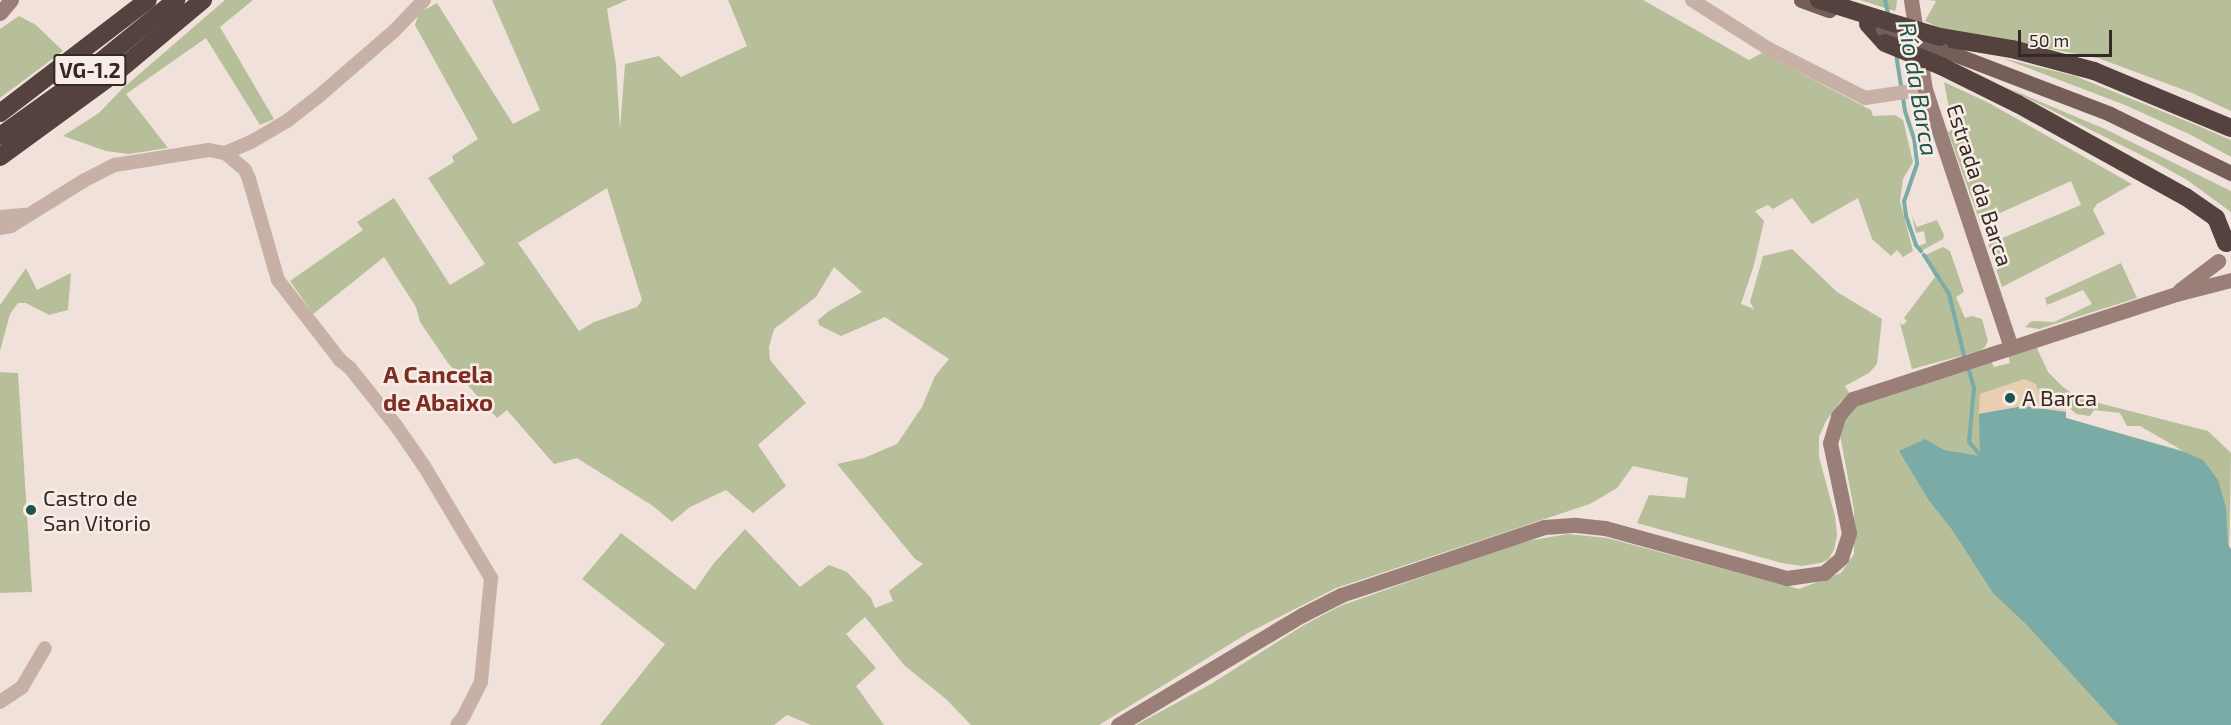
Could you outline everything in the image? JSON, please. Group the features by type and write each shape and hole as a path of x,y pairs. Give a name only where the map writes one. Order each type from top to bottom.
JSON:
{"highway":[{"path":"0,113 148,0"},
{"name":"VG-1.2","path":"0,136 74,83 176,0"},
{"path":"0,157 118,71 203,0"},
{"path":"1819,0 1880,29 1941,51 2018,104 2186,197 2216,218 2228,241"},
{"path":"1880,29 1941,51 2012,50 2094,71 2231,128"}],"main road":[{"path":"1801,0 1880,29"},
{"path":"1941,51 2093,106 2231,173"}],"street":[{"path":"0,13 11,0"},
{"path":"225,153 251,142 287,121 394,31 424,0"},
{"path":"1692,0 1769,49 1865,98 1925,89"},
{"name":"Estrada da Barca","path":"1911,0 1925,89 2010,345"},
{"path":"0,228 11,226 27,214 115,165 209,150 225,153 245,170 278,280 340,360 350,368 397,427 424,466 491,578 481,682 457,725"},
{"path":"0,217 27,214"},
{"path":"2228,241 2220,251 2218,261 2222,273 2231,280"},
{"path":"2176,294 2218,261"},
{"path":"1119,725 1341,594 1544,527 1576,525 1605,528 1787,578 1801,578 1824,573 1841,558 1849,533 1831,451 1833,425 1844,407 1853,399 2010,345 2176,294 2231,280"},
{"path":"0,702 22,687 45,648"}],"green space":[{"path":"225,0 253,0 220,27 274,119 260,125 206,38 126,94 168,148 129,154 106,151 63,136 99,113 122,89"},
{"path":"492,0 627,0 607,9 616,65 620,129 625,64 659,56 681,77 747,46 728,0 1643,0 1749,60 1762,53 1871,110 1873,116 1895,115 1903,120 1913,162 1903,179 1900,201 1913,251 1903,257 1897,250 1891,256 1872,239 1858,198 1812,224 1792,198 1773,209 1768,205 1755,211 1764,221 1754,265 1741,304 1754,309 1750,302 1763,256 1792,249 1837,292 1882,319 1877,364 1869,373 1845,386 1850,394 1840,402 1826,421 1819,437 1819,457 1835,516 1837,535 1834,550 1828,560 1820,563 1802,566 1782,563 1637,523 1649,495 1685,498 1688,478 1633,466 1617,488 1590,504 1336,588 1248,633 1099,725 971,725 946,699 905,666 865,617 846,634 876,668 856,686 884,725 811,725 787,715 774,725 600,725 665,644 582,579 621,533 695,590 714,563 745,529 800,587 829,565 847,572 871,598 875,608 893,601 889,591 923,564 915,559 837,464 864,458 897,444 922,407 935,376 949,359 885,317 841,336 819,325 818,320 829,311 862,292 834,267 816,297 774,329 769,347 770,360 806,403 758,445 786,486 753,513 726,490 690,507 672,522 653,506 577,458 554,464 507,410 497,418 448,363 420,322 416,307 384,257 313,314 290,281 363,230 357,222 394,198 450,285 485,264 428,178 454,162 452,156 478,139 415,25 419,13 437,3 513,124 540,110","holes":["607,188 642,300 637,307 594,322 579,331 518,243"]},
{"path":"1860,0 1897,0 1895,11"},
{"path":"1927,0 2231,0 2231,111 2192,93 2098,58 1940,28 1925,21 1936,1"},
{"path":"19,16 36,25 63,51 0,98 0,29"},
{"path":"2002,58 2075,76 2231,140 2231,157 2191,135 2125,105"},
{"path":"1944,82 1989,103 2132,184 2097,204 2093,210 2105,234 2002,287 1988,244 2081,205 2071,181 1980,222 1948,132 1953,129"},
{"path":"2003,86 2105,129 2231,191 2231,212 2187,180 2155,162"},
{"path":"1912,216 1917,227 1937,220 1944,235 1943,239 1923,250 1919,246 1926,243 1924,231 1916,233"},
{"path":"1943,247 1950,251 1964,292 1956,297 1965,318 1972,316 1982,319 1988,341 1979,351 1912,369 1900,323 1903,325 1907,321 1904,318 1935,277 1923,256"},
{"path":"2121,263 2137,298 2039,329 2025,327 2032,321 2054,322 2092,304 2083,290 2047,305 2045,298"},
{"path":"26,268 37,290 71,273 68,310 49,315 26,303 18,303 10,314 0,351 0,305"},
{"path":"2036,346 2048,372 2063,387 2079,398 2208,431 2231,453 2226,725 1136,725 1211,684 1304,625 1340,606 1521,542 1568,534 1607,538 1799,589 1841,573 1854,554 1854,510 1840,435 1844,421 1863,402 1990,359 1994,367 2010,363 2008,353","holes":["2000,388 2041,402 2064,403 2076,414 2090,416 2094,410 2120,413 2127,426 2140,426 2183,451 2066,418 2066,412 2023,406 2003,411 1981,394"]},
{"path":"0,372 18,373 32,592 0,593"}],"sand":[{"name":"A Barca","path":"2024,379 2036,384 2042,402 2064,403 2067,407 2066,412 2023,406 1979,414 1980,394"}],"water":[{"path":"2023,406 2066,412 2066,418 2187,453 2203,460 2218,480 2226,507 2228,545 2231,549 2231,725 2118,725 2027,625 1993,593 1953,531 1928,499 1899,451 1925,439 1944,450 1980,456 1979,414"}],"waterway":[{"name":"Río da Barca","path":"1885,0 1889,17"},
{"name":"Río da Barca","path":"1896,54 1905,111 1914,138 1917,164 1904,201 1906,216 1916,245 1921,251"},
{"name":"Río da Barca","path":"1924,255 1949,294 1964,355"},
{"name":"Río da Barca","path":"1968,367 1974,388 1969,442 1981,456"}],"place":[{"name":"A Barca","path":"2010,398"},
{"name":"Castro de San Vitorio","path":"31,510"}],"district":[{"name":"A Cancela de Abaixo","path":"438,388"}]}
